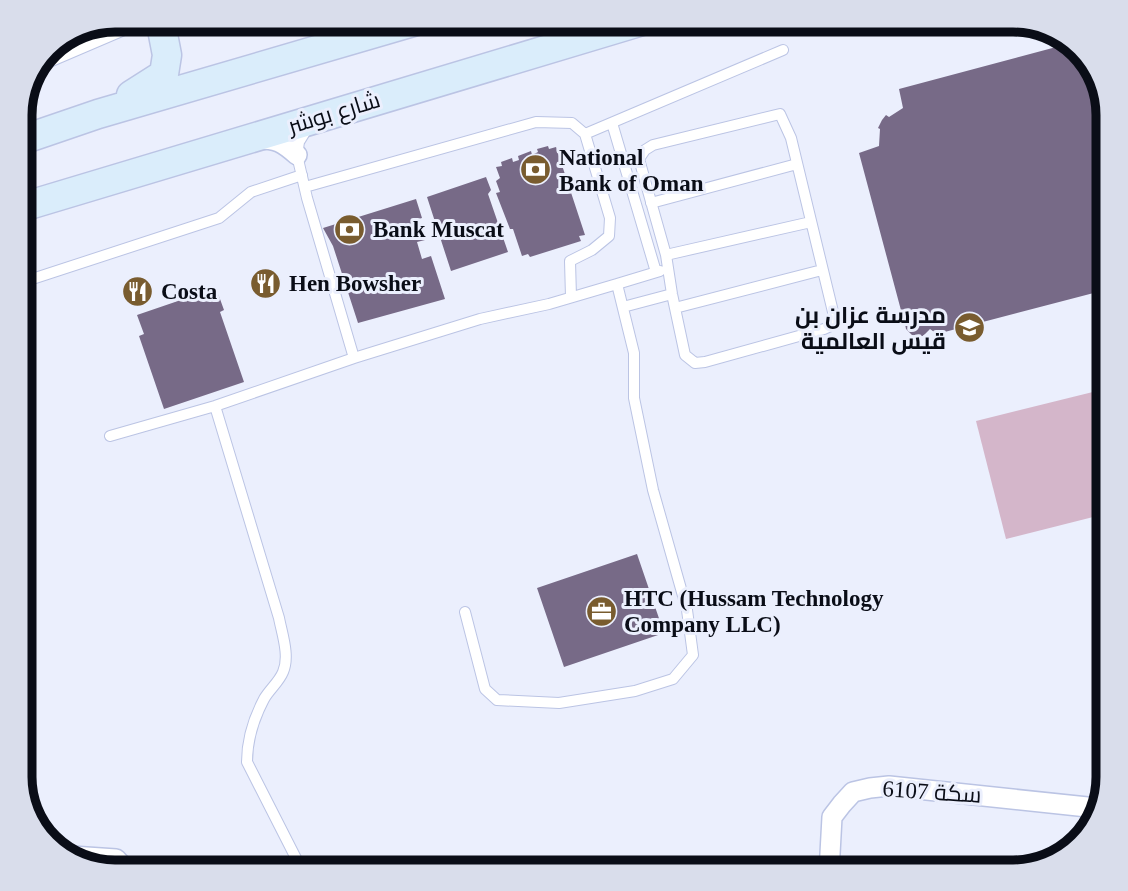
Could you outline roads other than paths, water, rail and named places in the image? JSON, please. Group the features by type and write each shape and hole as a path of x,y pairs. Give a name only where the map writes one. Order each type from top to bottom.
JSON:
{"main road":[{"path":"98,114 163,74 167,55 163,32"},
{"path":"32,137 98,114 379,32"},
{"name":"شارع بوشر","path":"32,204 606,32"}],"street":[{"path":"247,140 274,139 297,155"},
{"name":"سكة 6107","path":"830,860 832,817 853,792 870,788 889,786 1091,806"},
{"path":"97,858 117,860"}],"lane":[{"path":"52,61 120,32"},
{"path":"585,134 782,50"},
{"path":"780,114 791,138 834,316 833,325 695,363 685,355 666,255 651,203 639,159 645,150 653,145 780,114"},
{"path":"319,118 305,131 299,142 297,155 354,358"},
{"path":"304,187 536,122 572,123 585,134 610,218 609,236 592,250 570,261 571,298"},
{"path":"612,123 656,272"},
{"path":"651,203 797,164"},
{"path":"32,279 219,218 251,192 302,175"},
{"path":"666,255 811,222"},
{"path":"110,436 215,406 354,358 480,319 549,304 668,270"},
{"path":"675,308 822,270"},
{"path":"465,612 485,690 497,700 559,704 635,691 673,678 693,655 687,610 653,490 634,398 634,353 617,284"},
{"path":"623,307 672,294"},
{"path":"215,406 279,618 286,654 283,672 264,698 252,727 247,762 297,860"}],"place":[{"name":"National Bank of Oman","path":"536,170"},
{"name":"Bank Muscat","path":"350,229"},
{"name":"Hen Bowsher","path":"266,283"},
{"name":"Costa","path":"138,291"},
{"name":"مدرسة عزان بن قيس العالمية","path":"969,328"},
{"name":"HTC (Hussam Technology Company LLC)","path":"601,611"}]}
